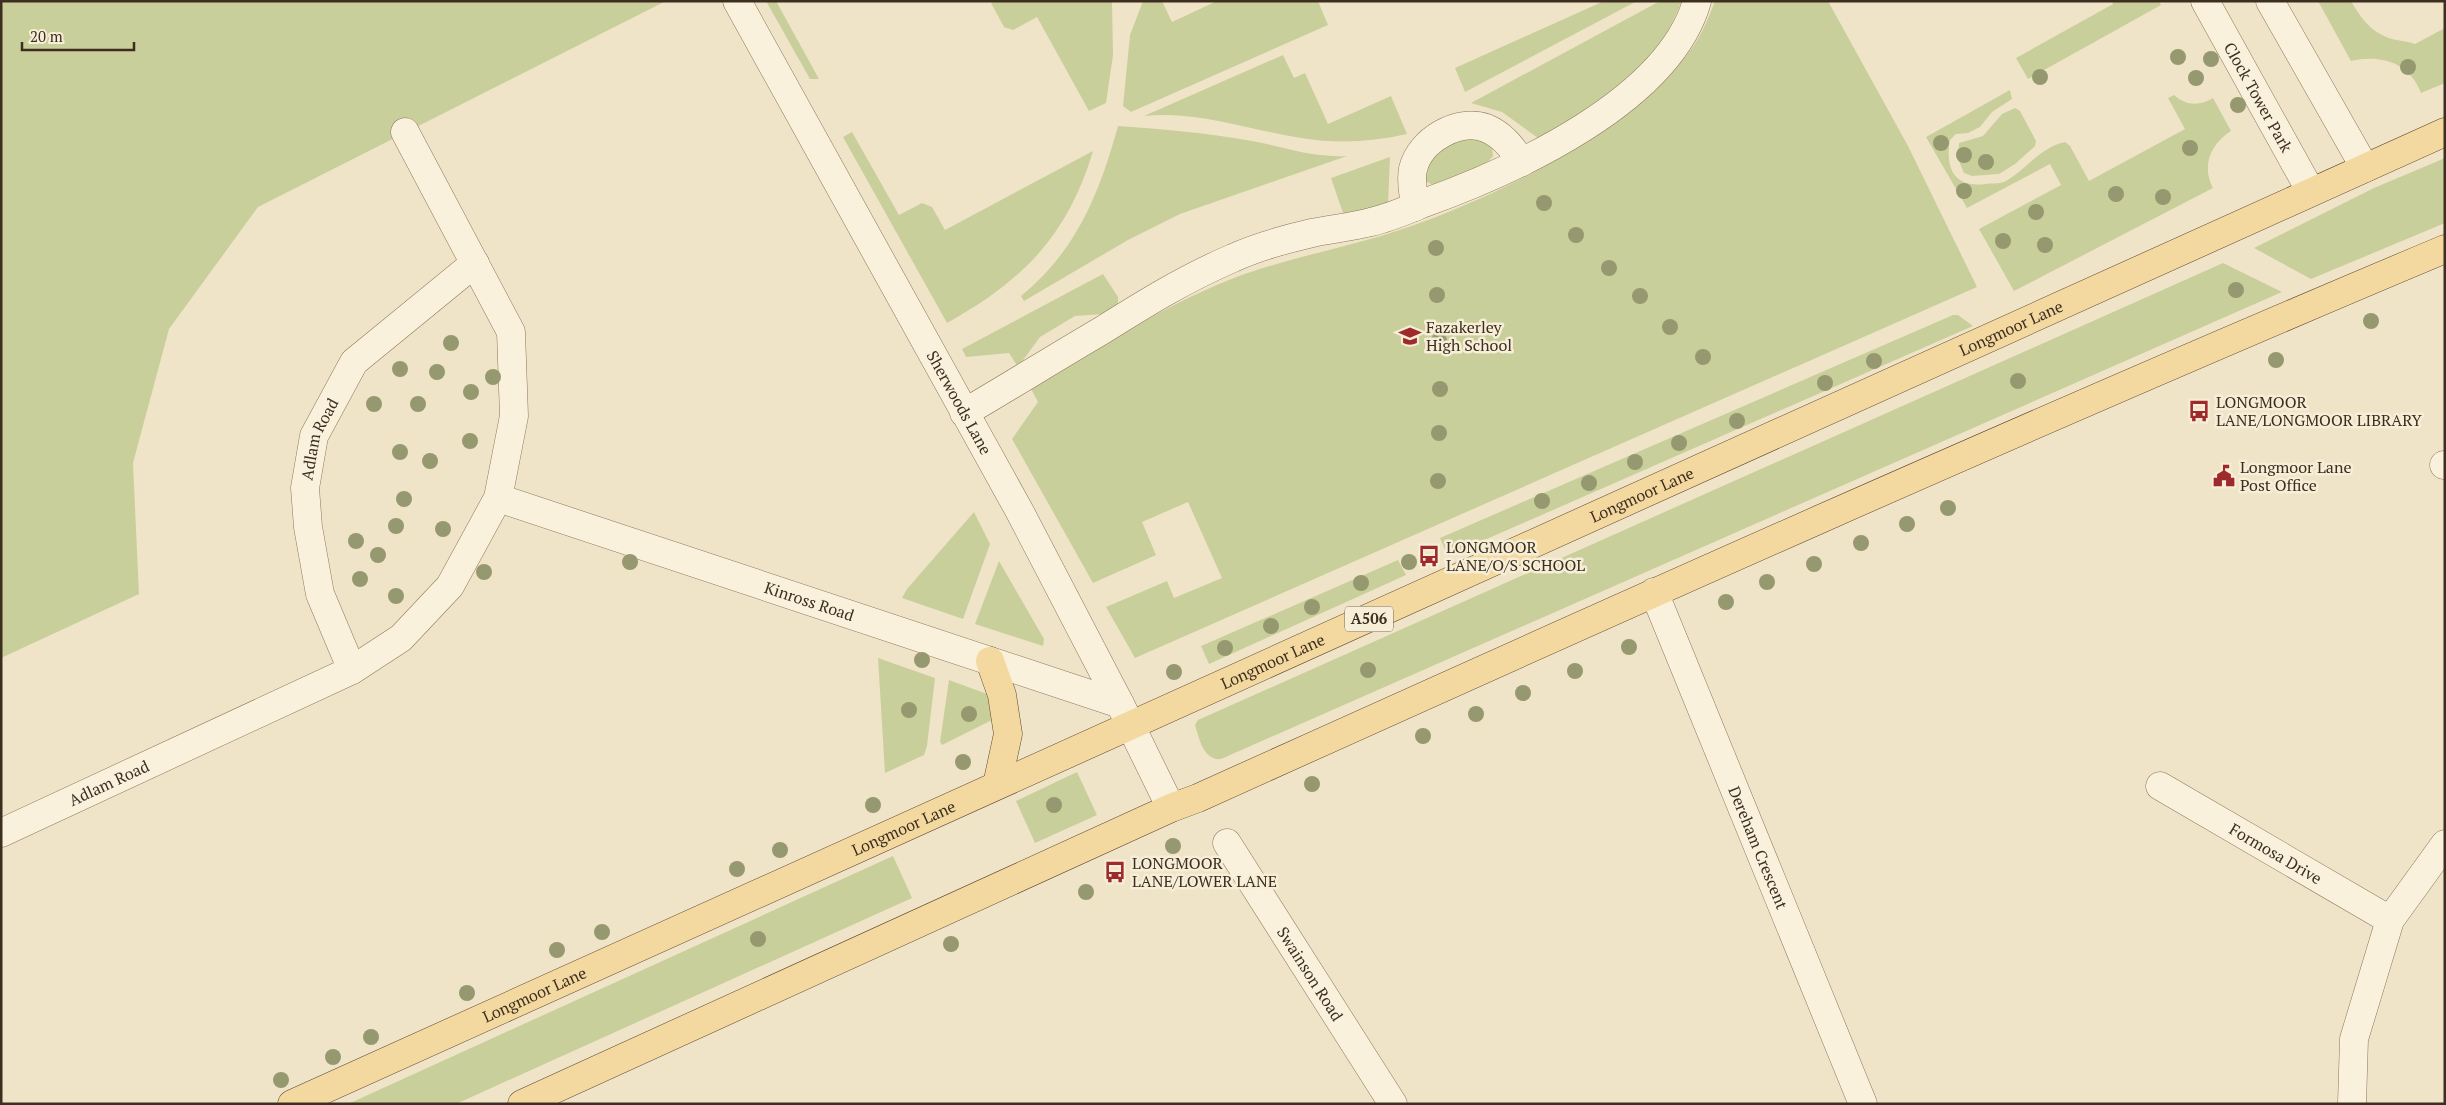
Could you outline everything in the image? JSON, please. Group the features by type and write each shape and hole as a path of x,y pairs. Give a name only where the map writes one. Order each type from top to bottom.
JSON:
{"main road":[{"name":"Longmoor Lane","path":"292,1104 997,785 1125,715 2445,132"},
{"path":"522,1104 1171,808 1207,794 1654,592 2305,308 2445,249"},
{"path":"990,661 1002,695 1008,734 997,785"}],"street":[{"name":"Sherwoods Lane","path":"737,1 1020,512 1171,808"},
{"path":"964,413 1189,277 1236,256 1309,234 1372,222 1415,207 1522,162 1571,137 1624,97 1649,75 1679,40 1694,14 1697,1"},
{"name":"Clock Tower Park","path":"2205,1 2311,192"},
{"path":"2270,1 2365,168"},
{"path":"1415,207 1413,170 1416,158 1427,144 1440,134 1465,127 1485,128 1508,143 1522,162"},
{"name":"Adlam Road","path":"1,833 352,670 401,638 450,586 498,498 514,416 511,332 405,132"},
{"name":"Adlam Road","path":"352,670 320,594 308,527 305,488 314,436 354,362 475,263"},
{"name":"Kinross Road","path":"498,498 990,661 1125,715"},
{"name":"Dereham Crescent","path":"1654,592 1863,1104"},
{"name":"Formosa Drive","path":"2160,786 2390,920"},
{"name":"Swainson Road","path":"1227,843 1393,1104"},
{"path":"2352,1104 2354,1039 2390,920 2445,844"}],"green space":[{"path":"1,1 666,1 258,207 169,329 133,463 139,594 1,658"},
{"path":"766,1 776,1 819,79 810,79"},
{"path":"995,1 1112,1 1113,55 1106,103 1089,111 1037,17 1013,30 1004,27 991,3"},
{"path":"1143,1 1162,1 1172,22 1217,1 1318,1 1328,25 1131,112 1123,106 1130,35"},
{"path":"1604,1 1637,1 1465,92 1455,68"},
{"path":"1660,1 1682,1 1666,34 1651,54 1623,83 1590,108 1555,129 1538,138 1502,112 1471,103"},
{"path":"1715,1 1828,1 1908,146 1977,287 1135,658 1106,607 1167,581 1174,598 1222,578 1188,502 1142,522 1156,555 1093,583 1012,439 1038,402 1031,389 1128,330 1203,291 1248,273 1286,261 1381,236 1420,223 1463,206 1552,162 1595,136 1634,107 1668,77 1694,45 1706,24"},
{"path":"2112,1 2159,1 2161,5 2028,79 2016,58 2113,4"},
{"path":"2318,1 2351,1 2363,20 2378,33 2392,39 2415,44 2445,28 2445,83 2421,93 2410,74 2393,63 2373,59 2351,61"},
{"path":"1283,55 1294,78 1305,73 1328,124 1391,96 1407,134 1381,139 1328,141 1281,135 1203,118 1164,115 1144,116"},
{"path":"2010,90 2012,99 1992,112 1980,127 1968,133 1956,134 1950,140 1949,159 1951,167 1954,174 1966,183 2004,182 2040,154 2065,142 2070,146 2089,181 2185,129 2168,98 2174,95 2183,101 2193,104 2213,98 2231,131 2218,142 2210,156 2208,171 2213,188 2014,291 1979,229 2061,185 2050,164 1967,208 1926,137"},
{"path":"2015,108 2020,111 2036,141 2035,146 2015,164 1999,174 1972,176 1964,173 1958,159 1959,143 1983,136 2002,114"},
{"path":"1118,126 1219,136 1310,154 1347,156 1180,214 1128,240 1024,301 1021,296 1057,260 1083,219 1103,175"},
{"path":"852,132 899,215 922,203 932,207 945,230 1093,151 1083,181 1070,207 1056,231 1039,253 998,290 947,323 843,137"},
{"path":"1478,138 1492,147 1493,156 1487,163 1439,184 1433,185 1425,181 1423,170 1429,159 1450,141"},
{"path":"1390,157 1388,205 1346,215 1343,213 1331,178"},
{"path":"2445,158 2445,223 2311,279 2254,248 2374,188"},
{"path":"2223,263 2282,292 1221,759 1215,759 1210,756 1203,748 1195,725 1198,720"},
{"path":"1103,274 1118,297 1118,306 1104,314 1075,316 1040,337 1018,367 1009,353 966,357 962,349"},
{"path":"1953,315 1958,315 1973,326 1448,556 1440,538"},
{"path":"974,512 990,544 963,619 902,598 907,589"},
{"path":"1398,560 1406,575 1209,664 1201,646"},
{"path":"999,561 1044,639 1043,646 975,624"},
{"path":"878,658 935,678 927,746 924,755 885,773"},
{"path":"949,680 987,694 991,703 992,720 942,745 940,742"},
{"path":"1077,772 1097,815 1035,843 1016,801"},
{"path":"893,856 912,898 456,1104 348,1104"}],"place":[{"name":"Fazakerley High School","path":"1410,336"},
{"name":"LONGMOOR LANE/LONGMOOR LIBRARY","path":"2199,411"},
{"name":"Longmoor Lane Post Office","path":"2224,476"},
{"name":"LONGMOOR LANE/O/S SCHOOL","path":"1429,556"},
{"name":"LONGMOOR LANE/LOWER LANE","path":"1115,872"}]}
